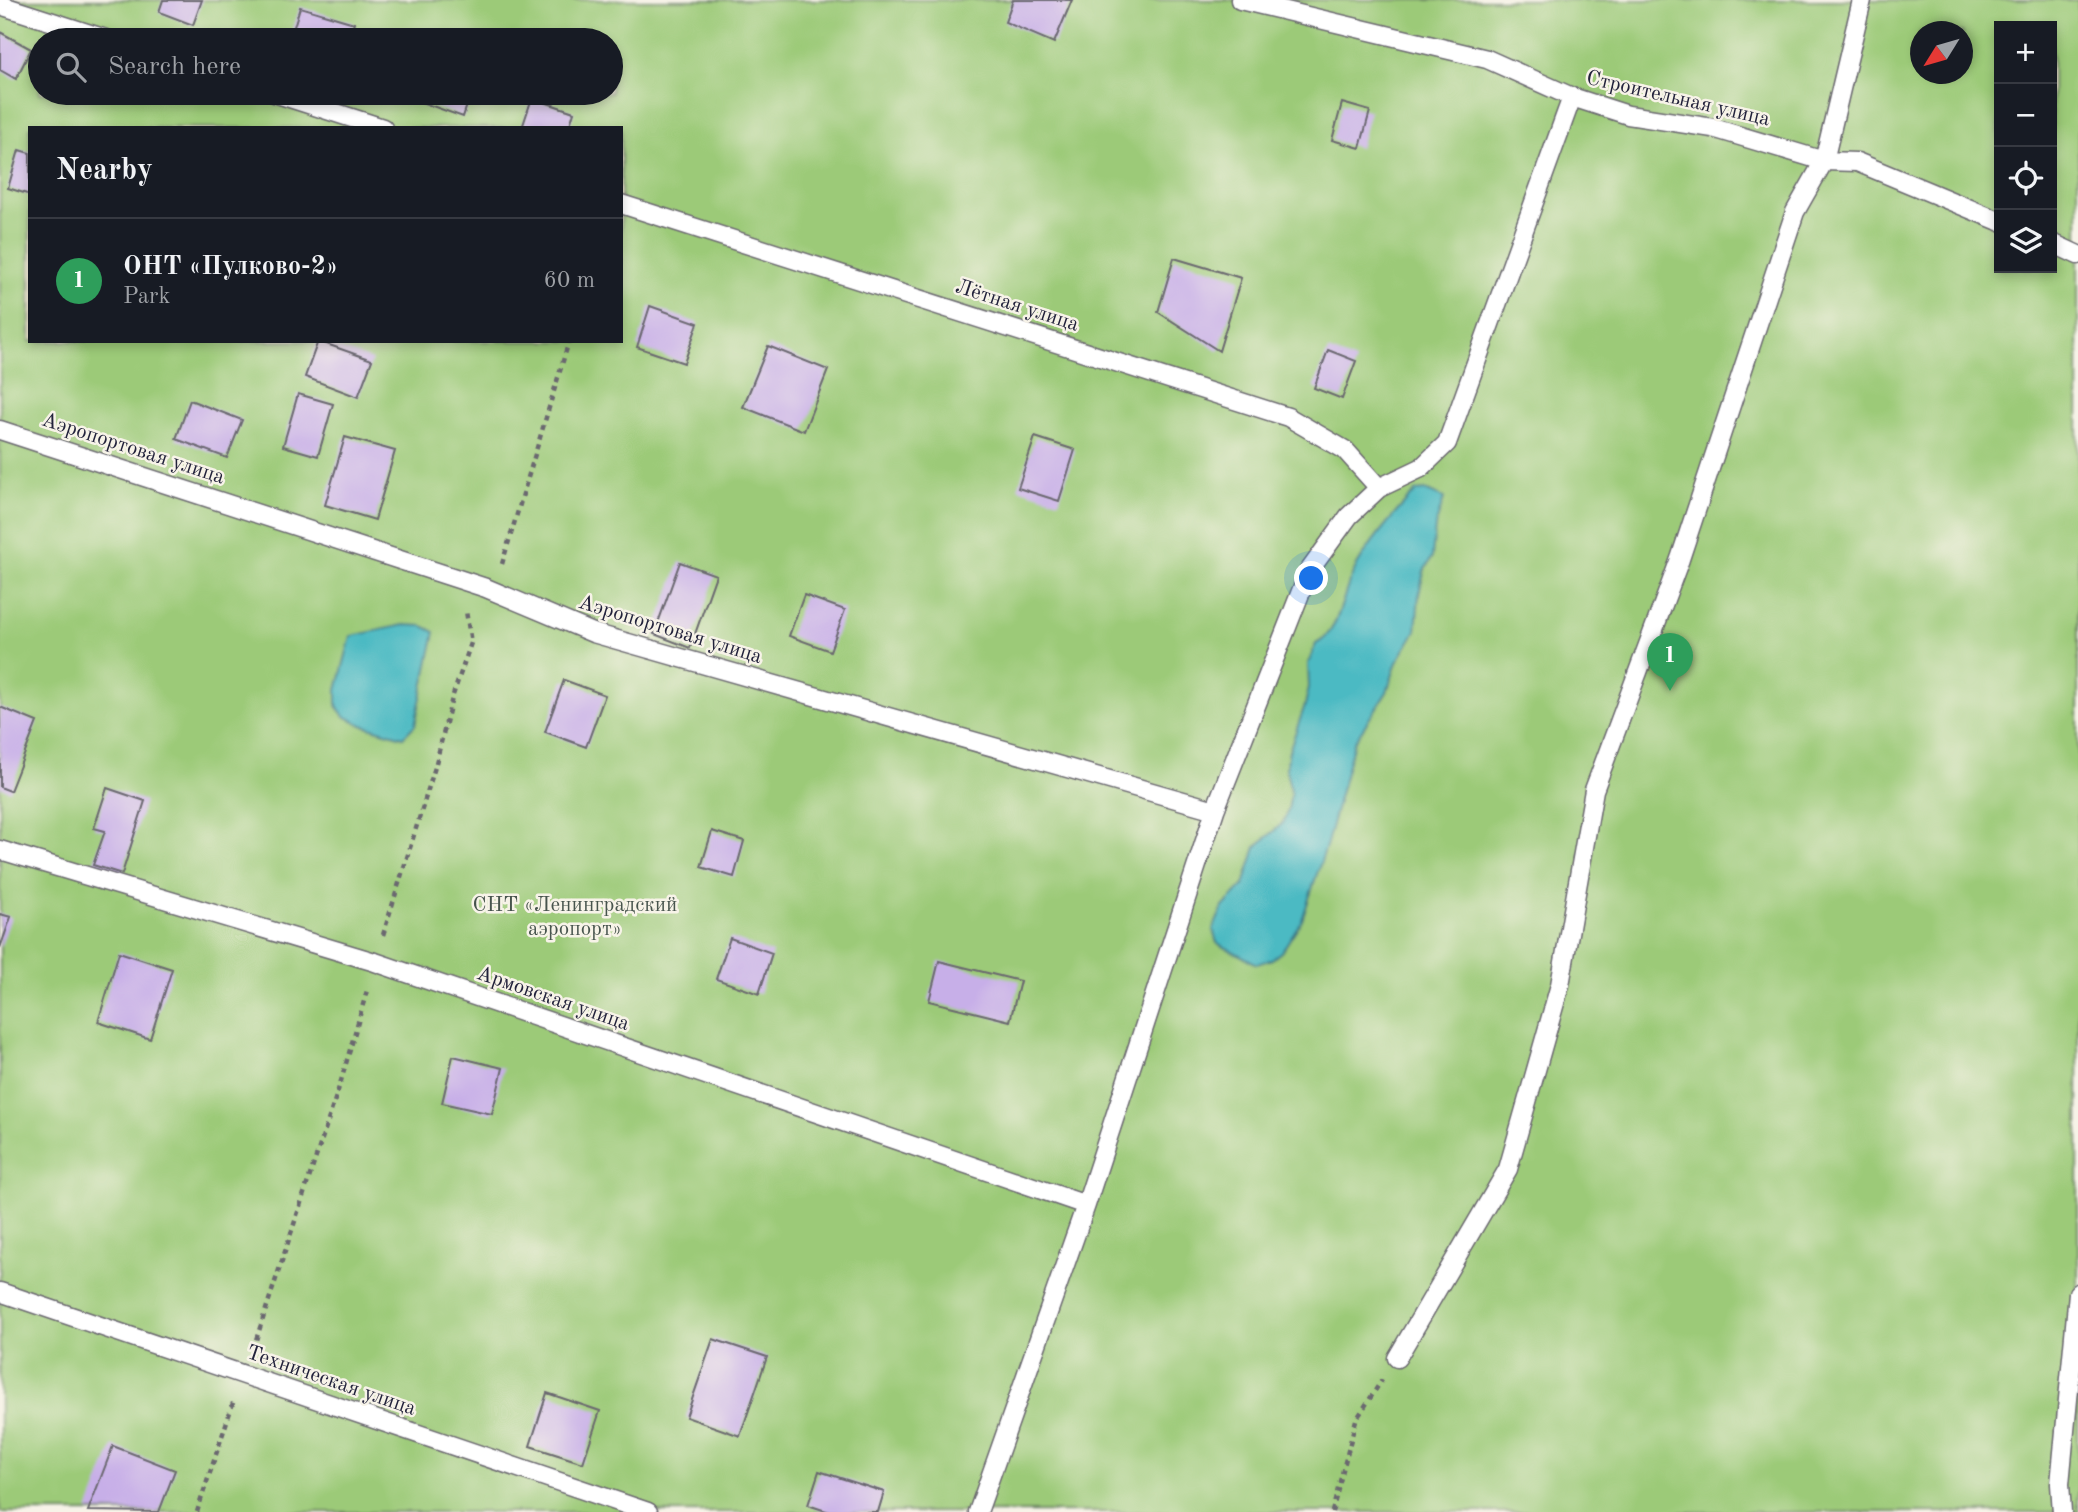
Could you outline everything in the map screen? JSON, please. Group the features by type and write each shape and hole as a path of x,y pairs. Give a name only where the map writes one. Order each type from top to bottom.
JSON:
{"lane":[{"name":"Строительная улица","path":"1240,0 1487,59 1572,97 1628,115 1713,128 1824,161 1857,162 1994,219"},
{"path":"1397,1358 1507,1169 1560,985 1594,790 1680,559 1795,212 1824,161 1862,0"},
{"path":"0,5 72,28"},
{"path":"978,1512 1086,1205 1215,810 1310,571 1349,516 1379,488 1421,468 1447,443 1572,97"},
{"path":"311,105 377,126"},
{"name":"Лётная улица","path":"623,205 1288,417 1345,450 1379,488"},
{"path":"2057,245 2078,255"},
{"name":"Аэропортовая улица","path":"0,430 486,588 593,633 1215,810"},
{"name":"Армовская улица","path":"0,849 375,962 1086,1205"},
{"name":"Техническая улица","path":"0,1292 648,1512"},
{"path":"2062,1512 2060,1484 2078,1293"}],"path":[{"path":"197,1512 222,1429 244,1375 341,1081 435,767 452,698 471,643 466,608 500,572 568,343"},
{"path":"1332,1512 1356,1420 1397,1358"}],"green space":[{"name":"СНТ «Ленинградский аэропорт»","path":"0,0 2078,0 2078,1512 0,1512"}],"water":[{"path":"1425,490 1444,498 1435,527 1432,557 1424,571 1419,594 1416,631 1397,662 1387,692 1354,742 1327,843 1302,920 1282,951 1272,959 1257,964 1217,943 1213,929 1223,907 1244,885 1256,847 1283,823 1288,810 1291,793 1286,769 1289,751 1305,705 1309,687 1308,664 1316,644 1324,639 1335,622 1355,569 1368,548 1416,491"},
{"path":"404,625 423,626 435,632 415,725 403,737 362,725 344,716 337,707 337,690 351,636"}],"building":[{"path":"163,0 202,0 193,25 159,12"},
{"path":"1013,0 1072,0 1054,43 1005,22"},
{"path":"300,7 354,23 353,28 294,28"},
{"path":"0,32 28,47 28,55 16,79 0,70"},
{"path":"1342,103 1370,111 1360,148 1332,140"},
{"path":"429,105 467,105 463,117"},
{"path":"530,105 553,105 574,112 570,126 523,126"},
{"path":"19,150 28,152 28,194 8,188"},
{"path":"1174,258 1241,278 1219,351 1158,312"},
{"path":"650,306 698,323 684,363 637,347"},
{"path":"317,343 372,360 358,397 305,377"},
{"path":"768,346 828,370 804,431 743,407"},
{"path":"1328,350 1356,361 1342,399 1314,388"},
{"path":"298,394 333,404 318,456 283,446"},
{"path":"190,400 242,420 227,458 176,439"},
{"path":"345,437 395,451 375,520 325,505"},
{"path":"1035,437 1075,450 1059,501 1018,488"},
{"path":"680,562 716,575 690,648 654,634"},
{"path":"804,595 845,610 830,651 789,636"},
{"path":"564,680 605,695 586,747 545,732"},
{"path":"0,707 37,722 10,791 0,787"},
{"path":"107,788 145,801 122,874 93,865 105,831 94,828"},
{"path":"712,831 744,841 734,877 701,867"},
{"path":"0,914 11,917 0,948"},
{"path":"730,938 772,953 759,994 716,979"},
{"path":"119,952 172,969 150,1039 98,1022"},
{"path":"939,961 1020,981 1010,1021 929,1001"},
{"path":"453,1056 503,1068 492,1114 442,1103"},
{"path":"713,1339 767,1357 740,1436 686,1417"},
{"path":"547,1393 600,1411 583,1463 530,1446"},
{"path":"113,1446 175,1470 159,1512 88,1511"},
{"path":"819,1471 884,1492 878,1512 829,1512 808,1505"}],"place":[{"name":"ОНТ «Пулково-2»","path":"1670,691"}]}
